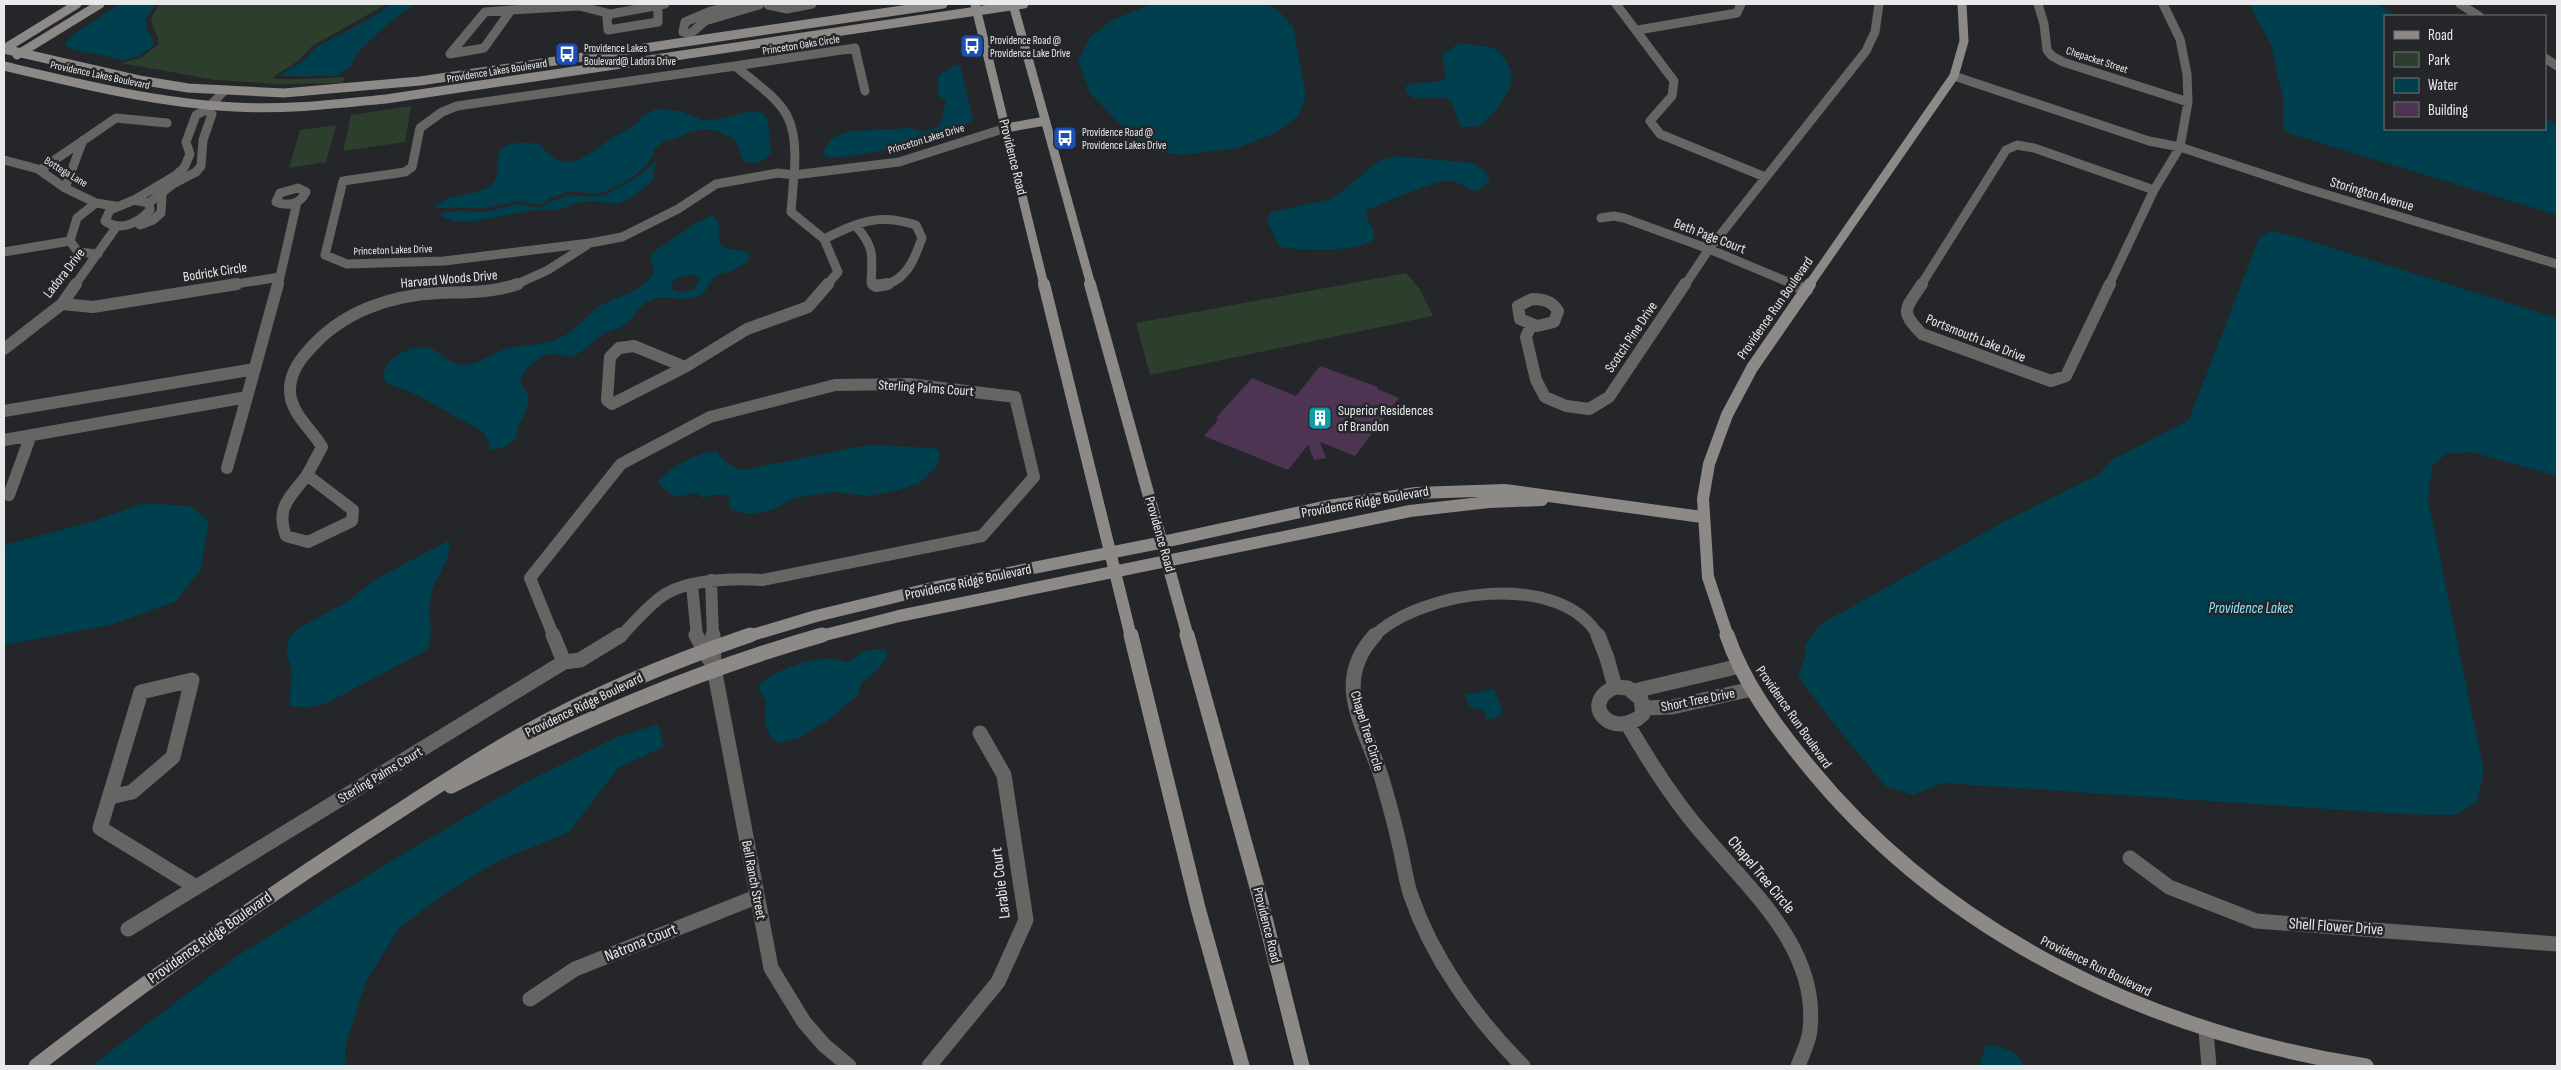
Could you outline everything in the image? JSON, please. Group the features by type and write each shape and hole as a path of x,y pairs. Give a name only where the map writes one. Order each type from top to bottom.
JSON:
{"street":[{"path":"4,49 77,4"},
{"path":"4,65 100,4"},
{"path":"690,38 683,32 685,22 711,11 738,4"},
{"path":"688,54 690,38 702,23 718,16 747,10 762,4 787,9 797,5 812,4"},
{"name":"Providence Lakes Boulevard","path":"4,49 139,80 224,91 284,93 375,87 690,38 943,4"},
{"name":"Providence Lakes Boulevard","path":"4,65 135,96 208,108 266,107 386,99 688,54 976,8 1024,4"},
{"path":"1616,4 1638,30 1674,81 1672,96 1650,121 1660,134 1765,177"},
{"path":"1638,30 1738,13 1741,4"},
{"name":"Scotch Pine Drive","path":"1531,325 1526,337 1536,380 1545,397 1566,406 1589,409 1609,397 1708,249 1866,51 1875,32 1879,4"},
{"name":"Providence Run Boulevard","path":"1962,4 1965,38 1956,73 1752,368 1724,421 1713,447 1705,481 1702,516 1710,582 1723,625 1752,689 1782,733 1831,796 1873,839 1931,887 1994,932 2096,988 2206,1031 2311,1058 2366,1066"},
{"name":"Chepacket Street","path":"2038,4 2044,24 2047,50 2052,56 2063,62 2188,102"},
{"name":"Portsmouth Lake Drive","path":"2154,190 2034,148 2017,145 2011,147 2006,150 1906,309 1907,318 1922,334 2028,374 2051,381 2066,376 2154,190 2180,148 2188,102 2187,74 2180,39 2163,4"},
{"path":"2460,4 2477,15"},
{"path":"511,10 484,48 450,54 484,12 511,10 579,6 611,14 661,5 658,22 608,30 607,18 611,14"},
{"name":"Providence Road","path":"1013,5 1260,898 1302,1066"},
{"name":"Providence Road","path":"976,8 1117,573 1198,908 1242,1066"},
{"name":"Princeton Oaks Circle","path":"735,66 856,48 865,91"},
{"path":"2546,59 2557,66"},
{"path":"685,367 634,346 619,348 610,357 607,400 612,404 685,367 747,329 808,307 838,272 824,239 791,212 792,175 796,154 795,134 790,119 781,103 735,66"},
{"name":"Princeton Lakes Drive","path":"735,66 458,106 442,112 420,128 412,167 405,172 343,181 325,254 347,264 444,261 590,243 622,237 678,209 716,184 778,172 792,175 899,162 1006,128"},
{"name":"Storington Avenue","path":"1956,73 2150,141 2180,148 2557,264"},
{"path":"149,203 150,210 143,218 130,224 117,226 107,223 104,217 115,206 134,200 168,179 186,144 196,115 208,108 224,91"},
{"path":"134,200 149,203 173,184 196,172 201,166 202,140 212,114 208,108"},
{"path":"40,170 116,118 167,123"},
{"path":"1006,128 1045,121"},
{"path":"65,188 83,140"},
{"name":"Bottega Lane","path":"4,160 40,170 65,188 96,203 115,206"},
{"path":"110,236 158,216 162,206 162,194"},
{"path":"228,468 280,277 297,202"},
{"path":"96,203 83,210 71,225 70,241 78,252 98,254"},
{"name":"Beth Page Court","path":"1601,218 1614,216 1624,218 1708,249 1807,290"},
{"path":"824,239 869,218 896,217 916,224 922,238 913,265 907,274 883,286 876,286 871,282 873,252 869,240 855,225"},
{"name":"Ladora Drive","path":"5,351 62,304 117,226"},
{"path":"4,252 70,241"},
{"name":"Harvard Woods Drive","path":"307,475 353,510 352,521 308,542 286,536 280,523 282,506 307,475 322,447 317,435 300,420 290,395 290,379 304,356 325,332 347,318 377,303 412,295 484,293 509,288 557,265 590,243"},
{"name":"Bodrick Circle","path":"62,304 93,307 280,277"},
{"path":"4,411 255,368"},
{"name":"Sterling Palms Court","path":"128,929 564,662 580,660 617,639 662,596 711,580 725,578 762,580 982,536 1034,477 1015,397 909,384 836,385 710,417 621,464 530,578 564,662"},
{"path":"4,440 247,397"},
{"path":"9,496 31,435"},
{"name":"Providence Ridge Boulevard","path":"36,1066 100,1016 280,888 465,768 553,718 630,680 709,649 856,605 1356,501 1426,490 1505,490 1702,516"},
{"name":"Providence Ridge Boulevard","path":"390,818 570,726 714,668 779,646 858,625 1430,508 1498,502 1587,500"},
{"path":"711,580 709,649 714,668"},
{"path":"692,585 695,633 709,649"},
{"name":"Chapel Tree Circle","path":"1523,1066 1475,1011 1416,909 1376,762 1354,696 1354,669 1368,641 1380,630 1405,614 1460,598 1528,595 1556,600 1570,608 1594,627 1604,648 1615,686"},
{"name":"Short Tree Drive","path":"1634,692 1740,666"},
{"name":"Bell Ranch Street","path":"714,668 771,968 792,1009 827,1051 849,1066"},
{"path":"110,797 132,792 173,757 192,680 142,692 100,828 196,887"},
{"path":"1615,686 1634,692 1641,699 1644,708 1640,719 1628,725 1613,723 1601,714 1597,702 1602,691 1615,686"},
{"name":"Short Tree Drive","path":"1644,708 1672,707 1752,689"},
{"name":"Chapel Tree Circle","path":"1628,725 1671,794 1703,835 1760,897 1782,925 1795,950 1810,996 1811,1022 1806,1048 1798,1066"},
{"name":"Larabie Court","path":"929,1066 998,982 1026,920 1004,774 980,733"},
{"name":"Shell Flower Drive","path":"2130,858 2169,887 2256,921 2557,944"},
{"name":"Natrona Court","path":"530,999 575,969 756,897"},
{"path":"2206,1031 2210,1066"}],"green space":[{"path":"160,4 387,4 312,46 298,61 273,77 276,79 293,79 344,77 343,83 279,84 215,80 121,63 141,58 159,44 151,18"},
{"path":"411,106 405,142 343,151 351,115"},
{"path":"336,125 326,162 289,168 300,130"},
{"path":"1406,273 1419,288 1433,316 1150,375 1136,323"}],"water":[{"path":"120,4 156,4 145,19 154,44 140,56 123,60 71,49 64,45 74,34"},
{"path":"392,4 414,4 389,23 357,53 350,67 336,76 278,76 302,62 315,48 371,18"},
{"path":"1152,4 1264,4 1277,9 1293,27 1306,96 1298,116 1275,133 1237,148 1181,155 1155,151 1130,135 1090,93 1078,61 1090,37 1112,20"},
{"path":"2249,4 2377,4 2394,15 2384,15 2384,130 2546,130 2546,118 2557,126 2557,215 2291,134 2283,129 2283,98 2271,45"},
{"path":"1460,43 1495,48 1504,57 1512,72 1510,88 1496,110 1481,126 1461,127 1451,101 1447,98 1414,98 1406,93 1406,86 1411,84 1446,78 1442,54"},
{"path":"960,65 973,120 944,134 882,151 828,158 822,153 832,138 850,131 911,128 921,132 940,126 946,101 938,96 938,77 951,67"},
{"path":"656,109 680,111 702,120 720,119 752,111 763,113 768,120 771,154 759,163 744,162 735,140 714,130 702,129 662,142 639,172 623,183 602,192 568,192 552,198 541,205 519,201 484,208 434,208 440,202 447,199 477,192 491,185 496,179 498,172 498,156 507,145 519,143 539,144 557,160 574,161 590,154 637,123 641,120 640,117"},
{"path":"1396,156 1473,163 1485,171 1490,180 1478,190 1468,189 1454,181 1439,182 1367,210 1366,216 1374,231 1374,240 1365,244 1342,249 1316,250 1282,248 1277,243 1267,219 1271,212 1332,199 1379,161"},
{"path":"657,158 654,179 632,198 617,204 596,201 580,202 558,210 534,210 474,221 455,222 441,216 441,213 457,211 484,212 518,204 539,208 570,195 587,197 606,195 634,179 652,165"},
{"path":"713,215 718,221 720,245 746,252 749,254 748,262 731,271 717,275 703,293 694,298 657,298 647,302 624,325 603,334 583,351 575,355 551,354 539,358 525,372 520,382 526,392 528,404 516,438 505,447 491,450 488,448 489,442 482,431 415,394 387,383 384,378 386,366 391,361 403,352 415,348 423,347 436,351 451,362 463,365 480,361 513,347 549,342 562,337 572,331 597,308 645,284 653,273 650,256 652,253 696,223","holes":["691,274 699,279 695,289 681,293 671,288 674,279"]},
{"name":"Providence Lakes","path":"2270,231 2297,237 2557,318 2557,476 2471,452 2446,454 2432,466 2428,499 2484,772 2477,801 2455,815 2402,814 1943,783 1913,795 1885,786 1798,676 1806,654 1805,645 1821,624 1996,526 2098,475 2112,460 2189,420 2259,238"},
{"path":"868,445 934,448 939,451 940,457 936,467 920,483 895,491 867,496 834,492 794,498 772,510 757,513 745,514 730,508 729,497 722,494 702,498 697,493 674,497 658,483 667,472 675,467 693,457 711,452 717,452 728,464 743,470"},
{"path":"144,503 190,506 209,521 201,569 175,602 110,625 4,645 4,545 91,522"},
{"path":"449,540 448,557 431,596 431,630 427,650 325,704 307,708 290,706 292,674 286,656 289,638 297,629 345,603 376,579"},
{"path":"886,649 887,657 874,673 861,683 859,694 827,721 799,738 779,743 771,737 765,725 766,702 759,689 760,684 789,667 802,663 827,659 847,663 862,652"},
{"path":"1494,689 1503,711 1500,716 1487,720 1484,711 1470,707 1465,695"},
{"path":"658,724 664,747 619,767 569,832 498,861 447,892 400,927 366,981 345,1047 346,1066 91,1066 237,956 408,851 522,784 615,738"},
{"path":"1986,1045 2008,1050 2022,1061 2024,1066 1979,1066"}],"building":[{"name":"Superior Residences of Brandon","path":"1320,366 1378,387 1377,389 1399,398 1355,456 1320,442 1326,458 1314,460 1308,445 1288,470 1204,436 1218,420 1216,418 1252,378 1296,396"}],"place":[{"name":"Providence Road @ Providence Lake Drive","path":"972,46"},
{"name":"Providence Lakes Boulevard@ Ladora Drive","path":"567,54"},
{"name":"Providence Road @ Providence Lakes Drive","path":"1065,138"},
{"name":"Superior Residences of Brandon","path":"1320,418"}]}
